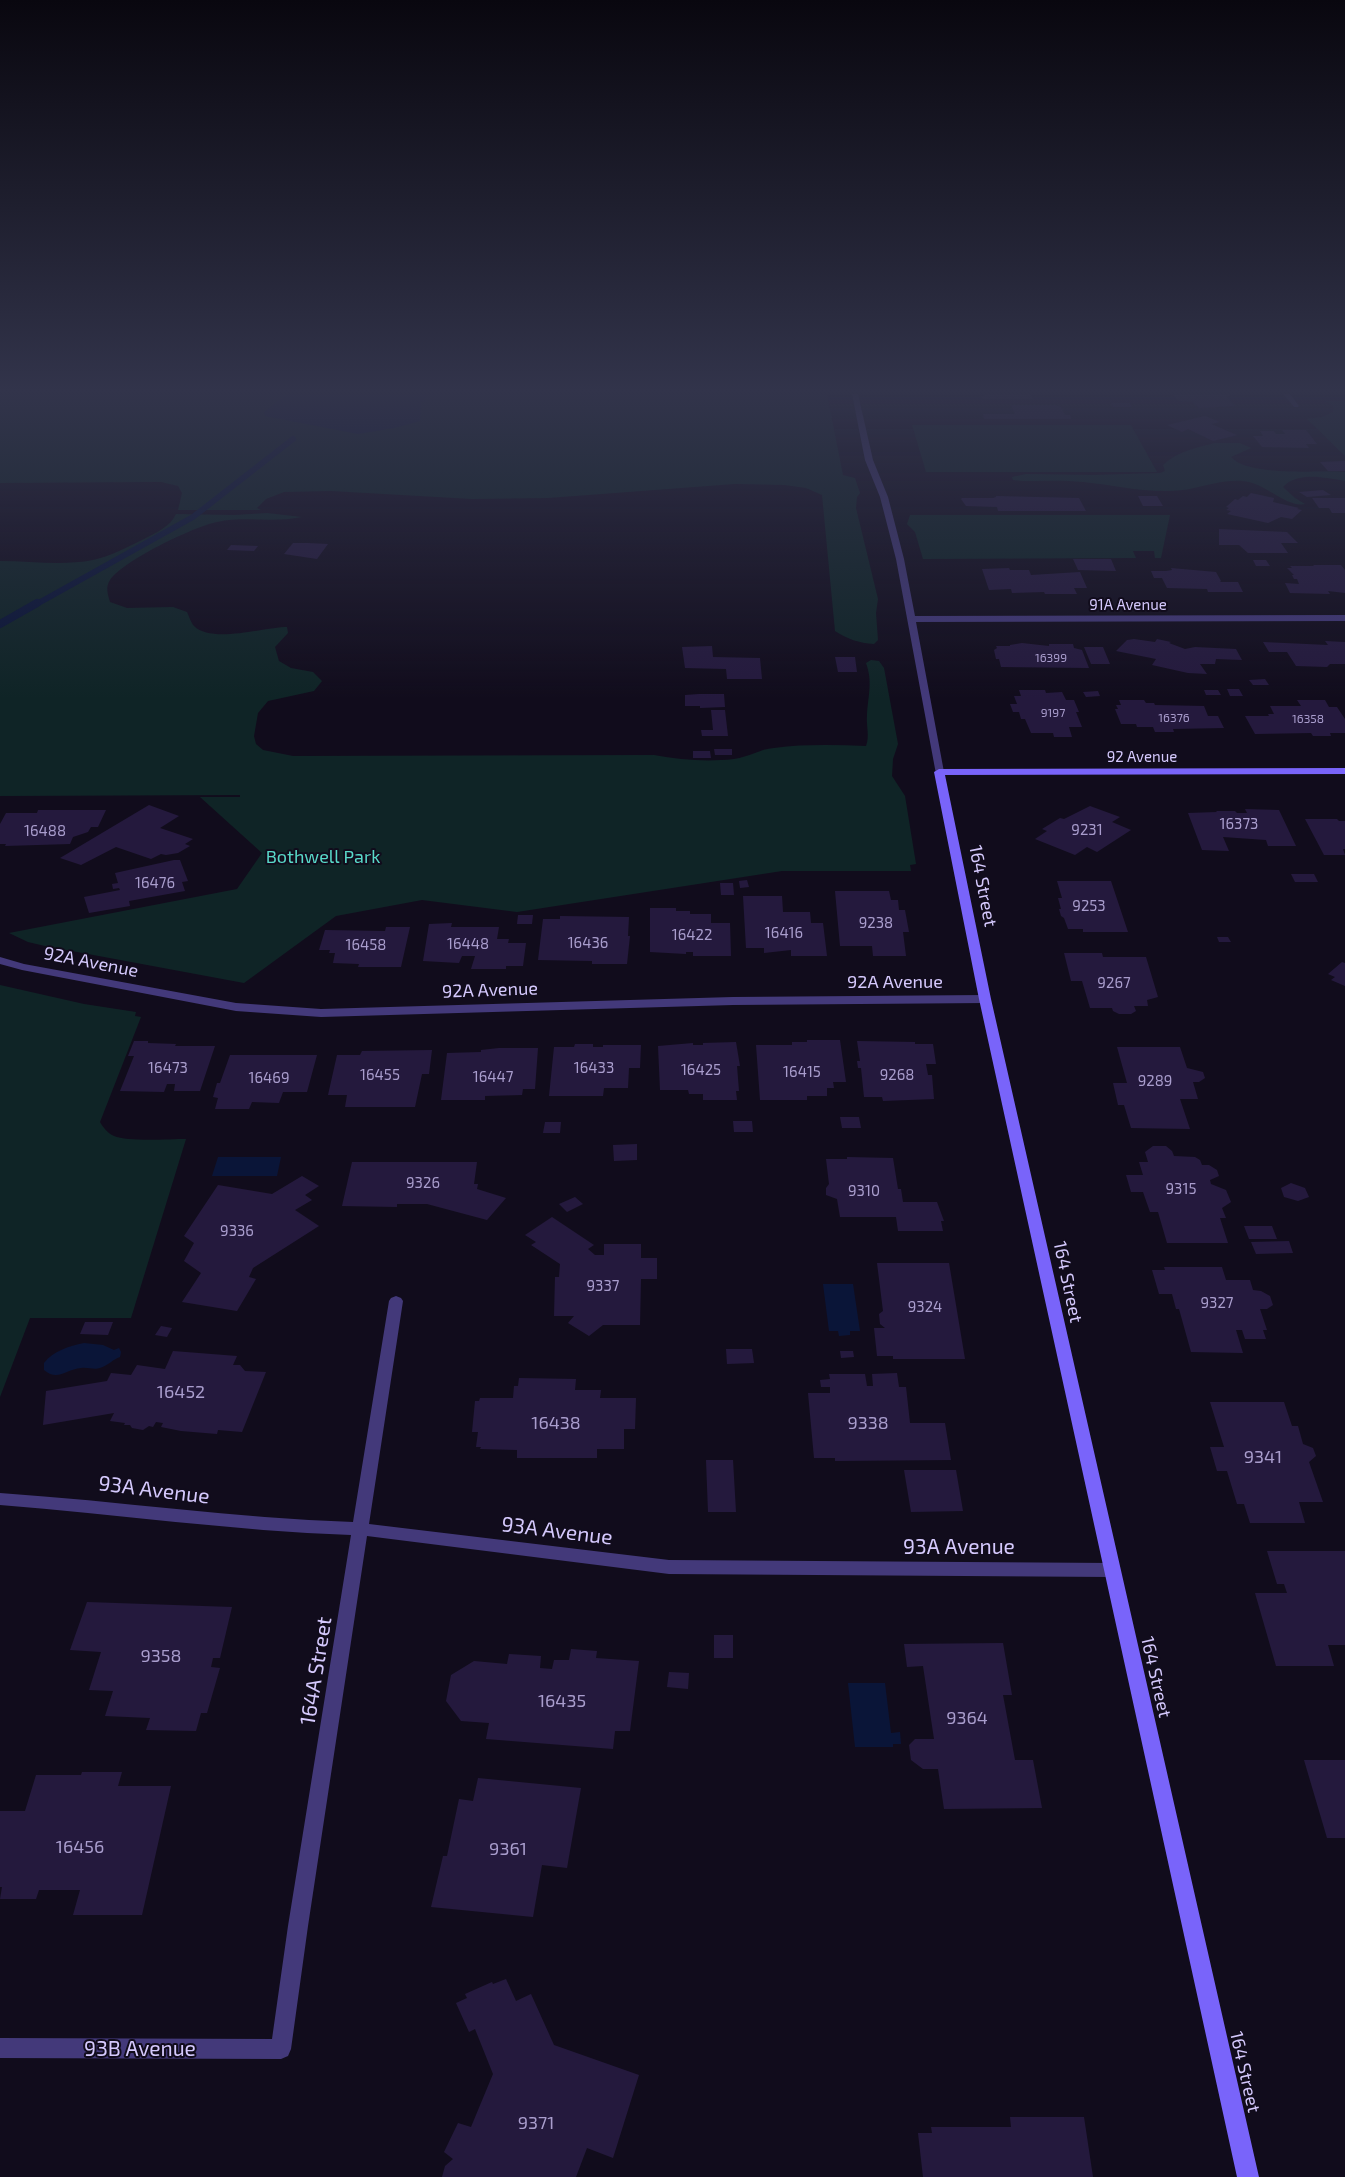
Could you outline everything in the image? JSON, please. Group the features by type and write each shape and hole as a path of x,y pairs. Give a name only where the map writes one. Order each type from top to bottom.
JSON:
{"street":[{"name":"164 Street","path":"883,496 900,559 939,772 985,999 1248,2177"},
{"name":"91A Avenue","path":"912,619 1345,618"},
{"name":"92 Avenue","path":"939,772 1345,771"},
{"name":"92A Avenue","path":"0,960 22,967 197,1001 277,1011 321,1013 776,1000 985,999"},
{"name":"164A Street","path":"281,2049 298,1926 362,1529 396,1301"},
{"name":"93A Avenue","path":"0,1499 84,1505 214,1520 311,1528 362,1529 669,1567 1111,1570"},
{"name":"93B Avenue","path":"0,2048 281,2049"}],"green space":[{"path":"181,496 275,496 266,499 257,508 261,510 178,510"},
{"path":"412,496 580,496 548,498 472,499"},
{"path":"822,496 858,496 856,508 878,599 876,613 878,640 874,644 863,643 835,631"},
{"path":"1277,496 1292,496 1305,504 1298,504"},
{"name":"Bothwell Park","path":"267,513 302,517 291,519 228,520 192,530 160,545 129,563 110,580 107,588 110,602 127,608 173,607 187,612 194,626 202,631 213,634 287,627 288,633 275,647 279,661 291,668 313,672 322,681 314,691 268,701 258,713 254,736 256,744 263,750 293,756 654,755 714,760 734,759 764,750 786,747 820,745 866,746 870,683 866,663 871,660 879,661 884,668 898,744 893,759 892,776 905,796 916,864 910,865 911,871 782,871 517,912 422,900 336,916 244,983 45,946 28,942 9,933 237,889 262,853 200,797 240,797 240,795 0,796 0,561 82,562 119,551 167,526 176,514 234,515"},
{"path":"910,515 1170,515 1161,558 1155,558 1154,551 1133,551 1136,558 923,559 915,532 907,524"},
{"path":"0,985 84,1004 136,1012 135,1016 141,1017 100,1122 109,1133 120,1138 138,1140 186,1139 131,1318 30,1318 0,1397"}],"water":[{"path":"218,1157 281,1157 277,1176 212,1176"},
{"path":"823,1284 853,1284 860,1331 850,1331 850,1335 839,1336 838,1331 829,1331"},
{"path":"84,1343 103,1345 114,1350 119,1348 121,1352 120,1357 98,1369 81,1368 58,1375 44,1370 44,1363 52,1355 67,1347"},
{"path":"848,1683 885,1683 891,1733 900,1732 901,1744 893,1744 893,1747 855,1747"}],"building":[{"path":"996,496 1079,498 1086,511 998,511 997,507 966,506 961,499 993,498"},
{"path":"1138,496 1157,496 1163,506 1143,506"},
{"path":"1243,496 1263,496 1274,498 1273,502 1302,510 1292,519 1281,517 1268,523 1227,514 1231,511 1226,510 1229,508 1226,507 1235,499 1238,500"},
{"path":"1312,498 1345,498 1345,513 1332,513 1329,508 1319,508"},
{"path":"1219,529 1287,532 1298,543 1281,543 1288,553 1248,553 1239,545 1219,545"},
{"path":"293,543 328,544 317,559 284,554"},
{"path":"231,545 258,546 254,551 227,550"},
{"path":"1073,559 1111,559 1116,571 1078,570"},
{"path":"1253,560 1266,560 1270,566 1256,566"},
{"path":"1341,565 1345,570 1345,593 1328,591 1330,594 1290,593 1285,583 1299,584 1287,568 1292,568 1290,566"},
{"path":"1009,568 1010,570 1029,570 1031,575 1080,572 1087,588 1074,588 1077,594 1012,593 1011,589 989,590 982,569"},
{"path":"1171,568 1216,572 1220,582 1238,582 1243,592 1208,592 1207,589 1167,588 1162,578 1154,578 1151,571 1172,570"},
{"path":"1157,639 1171,642 1169,643 1185,649 1195,647 1236,649 1242,660 1216,659 1215,664 1200,664 1207,674 1188,673 1152,665 1156,659 1116,651 1127,640 1155,642"},
{"path":"1325,641 1345,642 1345,664 1330,664 1327,667 1296,666 1287,652 1269,652 1263,642 1328,645"},
{"path":"1022,643 1049,646 1049,644 1073,644 1074,648 1082,650 1089,668 1001,667 999,659 996,659 994,650 997,648 996,646 1010,646"},
{"path":"712,646 713,657 760,658 762,679 727,679 726,669 685,668 682,647"},
{"path":"1084,647 1103,647 1110,664 1091,664"},
{"path":"835,657 855,657 857,672 838,672"},
{"path":"1265,679 1269,685 1253,685 1249,680"},
{"path":"1227,689 1239,689 1243,696 1230,696"},
{"path":"1019,690 1045,690 1046,693 1062,692 1066,700 1074,700 1082,727 1069,727 1072,737 1054,737 1053,733 1031,733 1025,719 1021,719 1019,712 1013,712 1010,704 1017,704 1014,696 1021,696"},
{"path":"1204,690 1218,690 1221,695 1206,695"},
{"path":"1098,691 1100,696 1086,697 1083,692"},
{"path":"724,694 725,707 700,708 700,706 685,706 685,695"},
{"path":"1119,700 1144,700 1146,703 1154,703 1155,705 1204,706 1208,716 1218,716 1224,728 1173,729 1174,732 1155,732 1153,727 1121,724 1115,709 1118,709 1116,705 1121,705"},
{"path":"1297,700 1325,700 1329,707 1337,707 1345,719 1345,733 1330,733 1331,736 1313,736 1311,733 1255,734 1245,716 1269,716 1268,714 1274,714 1270,706 1301,706"},
{"path":"711,710 725,710 728,736 702,736 701,730 713,730"},
{"path":"714,749 732,749 732,755 715,755"},
{"path":"693,751 710,751 711,758 693,758"},
{"path":"149,805 179,816 160,828 193,839 185,844 190,846 178,853 161,854 151,859 116,847 81,865 60,858"},
{"path":"1090,806 1120,817 1112,822 1131,830 1097,852 1087,847 1075,855 1035,839 1047,831 1042,829 1060,818 1064,819"},
{"path":"1245,809 1279,810 1296,846 1268,846 1266,840 1223,837 1229,851 1202,850 1188,813 1235,811 1237,813 1247,813"},
{"path":"38,810 106,810 98,827 91,827 88,832 73,837 70,844 5,846 6,844 0,844 0,824 6,813 37,813"},
{"path":"1305,819 1337,819 1345,821 1345,849 1343,849 1345,855 1324,855"},
{"path":"180,860 188,881 182,882 185,891 129,901 130,906 89,913 84,897 120,890 119,888 113,889 112,884 118,883 115,873"},
{"path":"1291,874 1314,874 1318,882 1295,882"},
{"path":"747,880 749,887 740,888 739,881"},
{"path":"1057,881 1111,881 1128,932 1083,932 1083,929 1068,929 1059,909 1061,909 1058,898 1062,898"},
{"path":"720,883 733,883 734,895 721,895"},
{"path":"835,891 889,891 891,900 898,900 899,910 905,910 909,932 903,932 906,956 873,956 872,946 840,946"},
{"path":"743,896 782,896 783,912 810,912 811,923 823,923 827,956 791,956 791,950 764,953 764,948 746,948"},
{"path":"650,908 676,908 676,911 690,911 690,914 711,914 711,923 730,923 731,956 693,956 693,952 686,952 686,954 650,952"},
{"path":"518,915 533,915 532,924 517,924"},
{"path":"560,916 629,917 628,936 630,936 627,964 592,964 592,961 538,960 543,919 560,919"},
{"path":"452,923 451,927 499,927 497,939 509,939 508,943 526,943 523,966 506,966 506,969 471,969 475,956 462,956 459,963 423,961 429,924"},
{"path":"386,927 410,927 401,967 358,967 359,964 333,963 335,953 329,953 330,950 319,950 325,930 385,931"},
{"path":"1217,937 1228,937 1231,942 1219,942"},
{"path":"1064,953 1102,953 1103,957 1146,957 1158,997 1147,1000 1148,1006 1134,1006 1136,1011 1131,1014 1119,1014 1113,1011 1112,1008 1090,1008 1082,981 1071,981"},
{"path":"1342,962 1345,963 1345,986 1331,980 1335,977 1328,974"},
{"path":"807,1040 840,1040 846,1082 833,1082 834,1088 827,1088 827,1096 807,1096 807,1100 760,1100 756,1045 792,1045 792,1042 807,1042"},
{"path":"134,1041 176,1044 175,1046 215,1046 200,1091 174,1091 175,1084 167,1084 164,1092 120,1091 134,1056 128,1056"},
{"path":"857,1041 933,1044 936,1064 926,1064 928,1075 932,1075 934,1099 883,1101 882,1097 864,1097 861,1068 858,1068 857,1061 860,1061"},
{"path":"736,1042 740,1066 737,1066 739,1091 736,1091 737,1100 703,1100 703,1094 689,1094 688,1090 660,1090 658,1046"},
{"path":"575,1044 593,1044 593,1047 603,1047 603,1045 641,1045 640,1068 629,1068 628,1088 604,1088 603,1096 549,1096 554,1047 574,1047"},
{"path":"1117,1047 1180,1047 1187,1068 1203,1072 1205,1078 1199,1082 1193,1082 1198,1099 1180,1099 1190,1129 1131,1128 1124,1105 1118,1105 1113,1083 1127,1083"},
{"path":"538,1048 535,1089 523,1089 522,1095 485,1096 485,1100 441,1100 447,1053 481,1052 481,1050"},
{"path":"432,1050 429,1074 422,1074 415,1107 345,1107 347,1095 328,1095 337,1055 360,1055 362,1051"},
{"path":"230,1055 317,1055 307,1092 283,1092 279,1103 252,1102 249,1109 215,1109 218,1098 213,1097 217,1083 220,1083"},
{"path":"840,1117 859,1117 861,1128 842,1128"},
{"path":"733,1121 752,1121 753,1132 734,1132"},
{"path":"545,1122 561,1122 560,1133 543,1133"},
{"path":"637,1144 637,1160 614,1161 613,1145"},
{"path":"1153,1146 1166,1146 1172,1151 1174,1156 1195,1157 1200,1160 1202,1165 1209,1165 1217,1170 1219,1176 1210,1180 1211,1184 1226,1190 1231,1202 1222,1208 1226,1218 1220,1218 1228,1243 1167,1243 1158,1212 1150,1212 1143,1192 1131,1192 1126,1175 1143,1175 1139,1162 1148,1162 1145,1152"},
{"path":"847,1157 893,1158 898,1189 901,1189 903,1202 937,1202 944,1221 941,1221 943,1231 898,1231 896,1217 840,1217 837,1199 826,1195 826,1188 829,1184 826,1159 847,1159"},
{"path":"352,1162 477,1162 474,1184 478,1184 477,1189 506,1198 487,1220 427,1204 397,1204 397,1207 342,1206"},
{"path":"302,1176 319,1186 305,1195 312,1200 295,1210 319,1226 253,1268 249,1277 256,1279 237,1311 182,1302 201,1273 184,1261 194,1243 184,1236 218,1185 272,1194"},
{"path":"1291,1183 1305,1188 1309,1197 1298,1201 1284,1197 1281,1188"},
{"path":"575,1197 583,1204 567,1212 559,1204"},
{"path":"552,1217 594,1245 588,1249 595,1255 604,1255 604,1244 641,1244 641,1258 657,1258 657,1279 641,1279 640,1325 603,1325 589,1336 568,1323 574,1316 554,1316 555,1277 559,1277 560,1264 531,1245 536,1242 525,1235"},
{"path":"1244,1226 1272,1226 1277,1239 1249,1239"},
{"path":"1289,1241 1293,1253 1256,1254 1251,1242"},
{"path":"877,1263 949,1263 965,1359 893,1359 893,1356 877,1356 874,1328 885,1328 880,1324 879,1314 883,1311"},
{"path":"1164,1267 1222,1267 1226,1280 1250,1280 1253,1290 1261,1291 1270,1296 1273,1305 1267,1309 1260,1309 1267,1330 1263,1330 1266,1339 1245,1339 1242,1330 1236,1330 1243,1353 1191,1352 1179,1309 1176,1309 1172,1294 1159,1294 1152,1270 1165,1270"},
{"path":"85,1322 113,1322 108,1335 80,1334"},
{"path":"161,1326 172,1328 167,1337 155,1335"},
{"path":"726,1349 752,1349 754,1363 727,1364"},
{"path":"173,1351 237,1356 233,1365 240,1365 245,1371 266,1372 242,1432 218,1430 217,1434 181,1431 161,1427 163,1423 156,1422 153,1427 149,1426 143,1430 132,1428 130,1425 124,1425 125,1423 110,1421 114,1413 43,1425 46,1391 107,1381 111,1373 131,1375 137,1365 165,1369"},
{"path":"840,1351 853,1351 854,1357 841,1358"},
{"path":"897,1373 899,1387 906,1387 910,1423 945,1423 951,1460 835,1461 835,1458 814,1458 808,1393 830,1393 830,1387 821,1387 820,1380 830,1379 829,1374 865,1374 867,1386 873,1386 872,1374"},
{"path":"519,1378 576,1379 575,1390 601,1390 600,1398 636,1398 635,1429 624,1429 624,1449 597,1449 597,1458 517,1458 517,1450 480,1449 481,1447 476,1447 478,1432 472,1432 475,1401 479,1401 480,1398 513,1398 514,1386 518,1386"},
{"path":"1210,1402 1284,1402 1292,1426 1298,1426 1303,1444 1313,1448 1316,1456 1309,1462 1323,1502 1299,1502 1305,1523 1250,1523 1244,1504 1237,1504 1227,1471 1217,1471 1210,1447 1224,1447"},
{"path":"706,1460 733,1460 736,1512 708,1512"},
{"path":"904,1470 956,1470 963,1511 911,1512"},
{"path":"1267,1551 1345,1551 1345,1645 1328,1645 1334,1666 1276,1666 1255,1593 1287,1593 1284,1584 1277,1584"},
{"path":"87,1602 232,1607 220,1658 213,1658 211,1667 220,1668 207,1713 201,1713 196,1731 146,1730 150,1718 105,1716 113,1691 89,1690 101,1652 70,1650"},
{"path":"714,1635 733,1635 733,1658 714,1658"},
{"path":"1003,1643 1012,1695 1003,1695 1015,1760 1033,1760 1042,1808 944,1809 938,1769 923,1769 911,1760 909,1745 915,1739 934,1739 923,1666 907,1667 904,1644"},
{"path":"571,1649 597,1651 596,1658 639,1661 630,1731 615,1731 613,1749 486,1739 489,1723 461,1721 446,1701 451,1675 474,1661 507,1664 509,1654 541,1656 540,1668 552,1669 554,1660 569,1660"},
{"path":"669,1672 689,1673 688,1689 667,1687"},
{"path":"1304,1760 1345,1760 1345,1838 1327,1838"},
{"path":"82,1772 122,1772 118,1786 171,1786 142,1915 73,1915 80,1890 39,1890 36,1899 0,1899 2,1887 0,1887 0,1811 25,1811 36,1775 81,1775"},
{"path":"478,1778 581,1788 567,1868 542,1865 533,1917 431,1907 443,1856 447,1856 459,1799 473,1801"},
{"path":"506,1979 516,2001 531,1994 554,2045 639,2075 613,2158 587,2148 576,2177 442,2177 445,2166 453,2159 444,2152 458,2123 471,2127 493,2074 475,2029 469,2032 456,2003 467,1998 465,1994 492,1982 493,1984"},
{"path":"1010,2117 1084,2117 1093,2177 923,2177 918,2133 932,2133 931,2127 1011,2127"}],"waterway":[{"path":"35,605 193,517 220,496"},
{"path":"0,624 37,603"}]}
